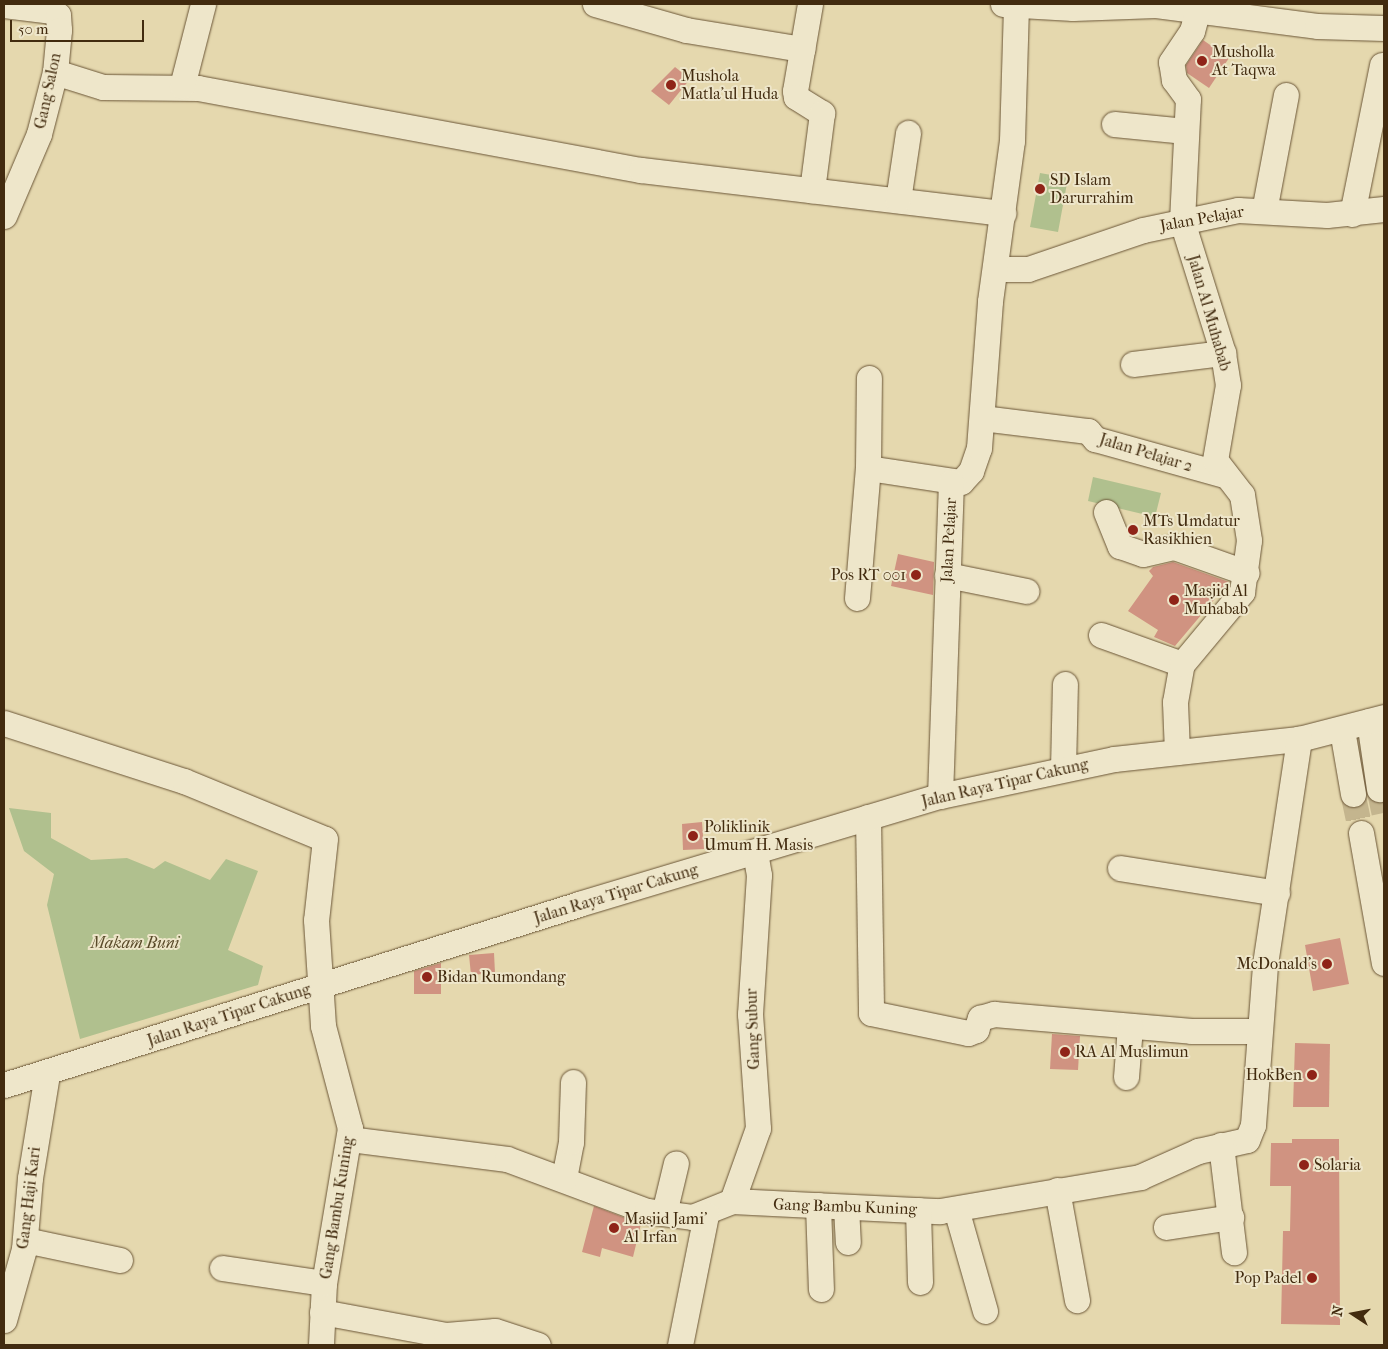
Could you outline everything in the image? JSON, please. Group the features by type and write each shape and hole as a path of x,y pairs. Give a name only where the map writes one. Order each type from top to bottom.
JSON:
{"street":[{"path":"182,86 204,4"},
{"path":"595,4 686,30 802,49"},
{"path":"810,4 796,97 815,107 823,118 812,190"},
{"name":"Gang Salon","path":"4,5 58,15 55,72 39,134 4,216"},
{"path":"1009,5 1156,5 1250,11 1384,28"},
{"name":"Jalan Pelajar","path":"940,796 951,482 961,482 971,471 982,418 995,269 1012,141 1009,5"},
{"name":"Jalan Al Muhabab","path":"1182,664 1242,592 1246,573 1246,506 1215,460 1228,385 1223,353 1182,221 1188,99 1174,80 1171,62 1199,8"},
{"path":"1352,214 1382,65"},
{"path":"55,72 119,89 182,86 631,168 1003,213"},
{"path":"1264,211 1286,95"},
{"path":"1114,124 1186,131"},
{"path":"898,200 908,133"},
{"name":"Jalan Pelajar","path":"995,269 1028,269 1182,221 1238,210 1352,214 1384,209"},
{"path":"1133,364 1223,353"},
{"path":"857,598 868,468 869,378"},
{"name":"Jalan Pelajar 2","path":"982,418 1088,431 1095,439 1224,476"},
{"path":"868,468 951,482"},
{"path":"1106,512 1120,546 1143,554 1165,545 1246,573"},
{"path":"947,575 1026,591"},
{"path":"1101,635 1182,664 1176,702 1177,752"},
{"path":"1063,769 1064,684"},
{"path":"1377,719 1379,789"},
{"name":"Jalan Raya Tipar Cakung","path":"4,1085 48,1074 321,984 940,796 1063,769 1177,752 1299,739 1342,730 1377,719"},
{"name":"Gang Bambu Kuning","path":"4,723 184,781 322,835 327,844 316,916 321,984 326,1045 349,1118 349,1140 324,1283 321,1345"},
{"path":"1342,730 1353,794"},
{"path":"868,817 868,1011 968,1033 976,1030 980,1018 994,1014 1130,1026 1257,1031 1299,739"},
{"path":"1361,832 1381,923 1384,963"},
{"name":"Gang Subur","path":"732,1201 758,1128 750,1014 759,875 755,852"},
{"path":"1120,868 1278,893"},
{"path":"1126,1077 1130,1026"},
{"name":"Gang Bambu Kuning","path":"732,1201 918,1210 956,1209 1140,1177 1221,1146 1248,1140 1253,1125 1257,1031"},
{"name":"Gang Haji Kari","path":"4,1320 25,1240 30,1178 48,1074"},
{"path":"564,1178 571,1142 573,1082"},
{"path":"349,1140 507,1158 564,1178 596,1194 664,1213 706,1215 732,1201"},
{"path":"1221,1146 1234,1252"},
{"path":"664,1213 676,1163"},
{"path":"1057,1190 1077,1300"},
{"path":"818,1206 821,1289"},
{"path":"846,1207 848,1242"},
{"path":"956,1209 985,1311"},
{"path":"918,1210 920,1282"},
{"path":"680,1345 706,1215"},
{"path":"1166,1227 1231,1217"},
{"path":"25,1240 120,1260"},
{"path":"222,1268 324,1283"},
{"path":"322,1312 446,1335 495,1331 538,1345"}],"green space":[{"path":"1040,173 1068,178 1058,232 1030,227"},
{"path":"1093,477 1161,493 1155,517 1088,501"},
{"name":"Makam Buni","path":"9,808 51,813 51,838 91,860 127,858 154,869 165,861 210,880 226,859 258,871 228,950 263,966 258,985 80,1039 47,905 54,874 24,851"}],"building":[{"name":"Musholla At Taqwa","path":"1203,40 1229,58 1209,88 1187,73 1186,65"},
{"name":"Mushola Matla'ul Huda","path":"675,67 690,79 669,105 651,91"},
{"name":"Pos RT 001","path":"898,554 934,562 933,595 891,586"},
{"name":"Masjid Al Muhabab","path":"1173,562 1229,582 1175,646 1154,637 1158,630 1128,611 1153,576 1149,571 1153,567"},
{"name":"Poliklinik Umum H. Masis","path":"702,822 704,849 683,850 682,824"},
{"name":"McDonald's","path":"1340,938 1349,984 1313,991 1305,945"},
{"path":"494,953 495,973 471,975 469,955"},
{"name":"Bidan Rumondang","path":"441,963 441,994 414,994 414,971"},
{"name":"RA Al Muslimun","path":"1052,1034 1080,1036 1078,1070 1050,1069"},
{"name":"HokBen","path":"1295,1043 1330,1044 1329,1107 1293,1107"},
{"path":"1292,1139 1339,1139 1340,1325 1281,1324 1283,1231 1290,1231 1291,1186 1270,1186 1271,1143 1292,1143"},
{"name":"Masjid Jami' Al Irfan","path":"594,1206 641,1224 633,1257 602,1248 600,1257 582,1252"}],"tunnel":[{"path":"1379,789 1384,812"},
{"path":"1353,794 1361,833"}],"place":[{"name":"Musholla At Taqwa","path":"1202,61"},
{"name":"Mushola Matla'ul Huda","path":"671,85"},
{"name":"SD Islam Darurrahim","path":"1040,189"},
{"name":"MTs Umdatur Rasikhien","path":"1133,530"},
{"name":"Pos RT 001","path":"916,575"},
{"name":"Masjid Al Muhabab","path":"1174,600"},
{"name":"Poliklinik Umum H. Masis","path":"693,836"},
{"name":"McDonald's","path":"1327,964"},
{"name":"Bidan Rumondang","path":"427,977"},
{"name":"RA Al Muslimun","path":"1065,1052"},
{"name":"HokBen","path":"1312,1075"},
{"name":"Solaria","path":"1304,1165"},
{"name":"Masjid Jami' Al Irfan","path":"614,1228"},
{"name":"Pop Padel","path":"1312,1278"}]}
